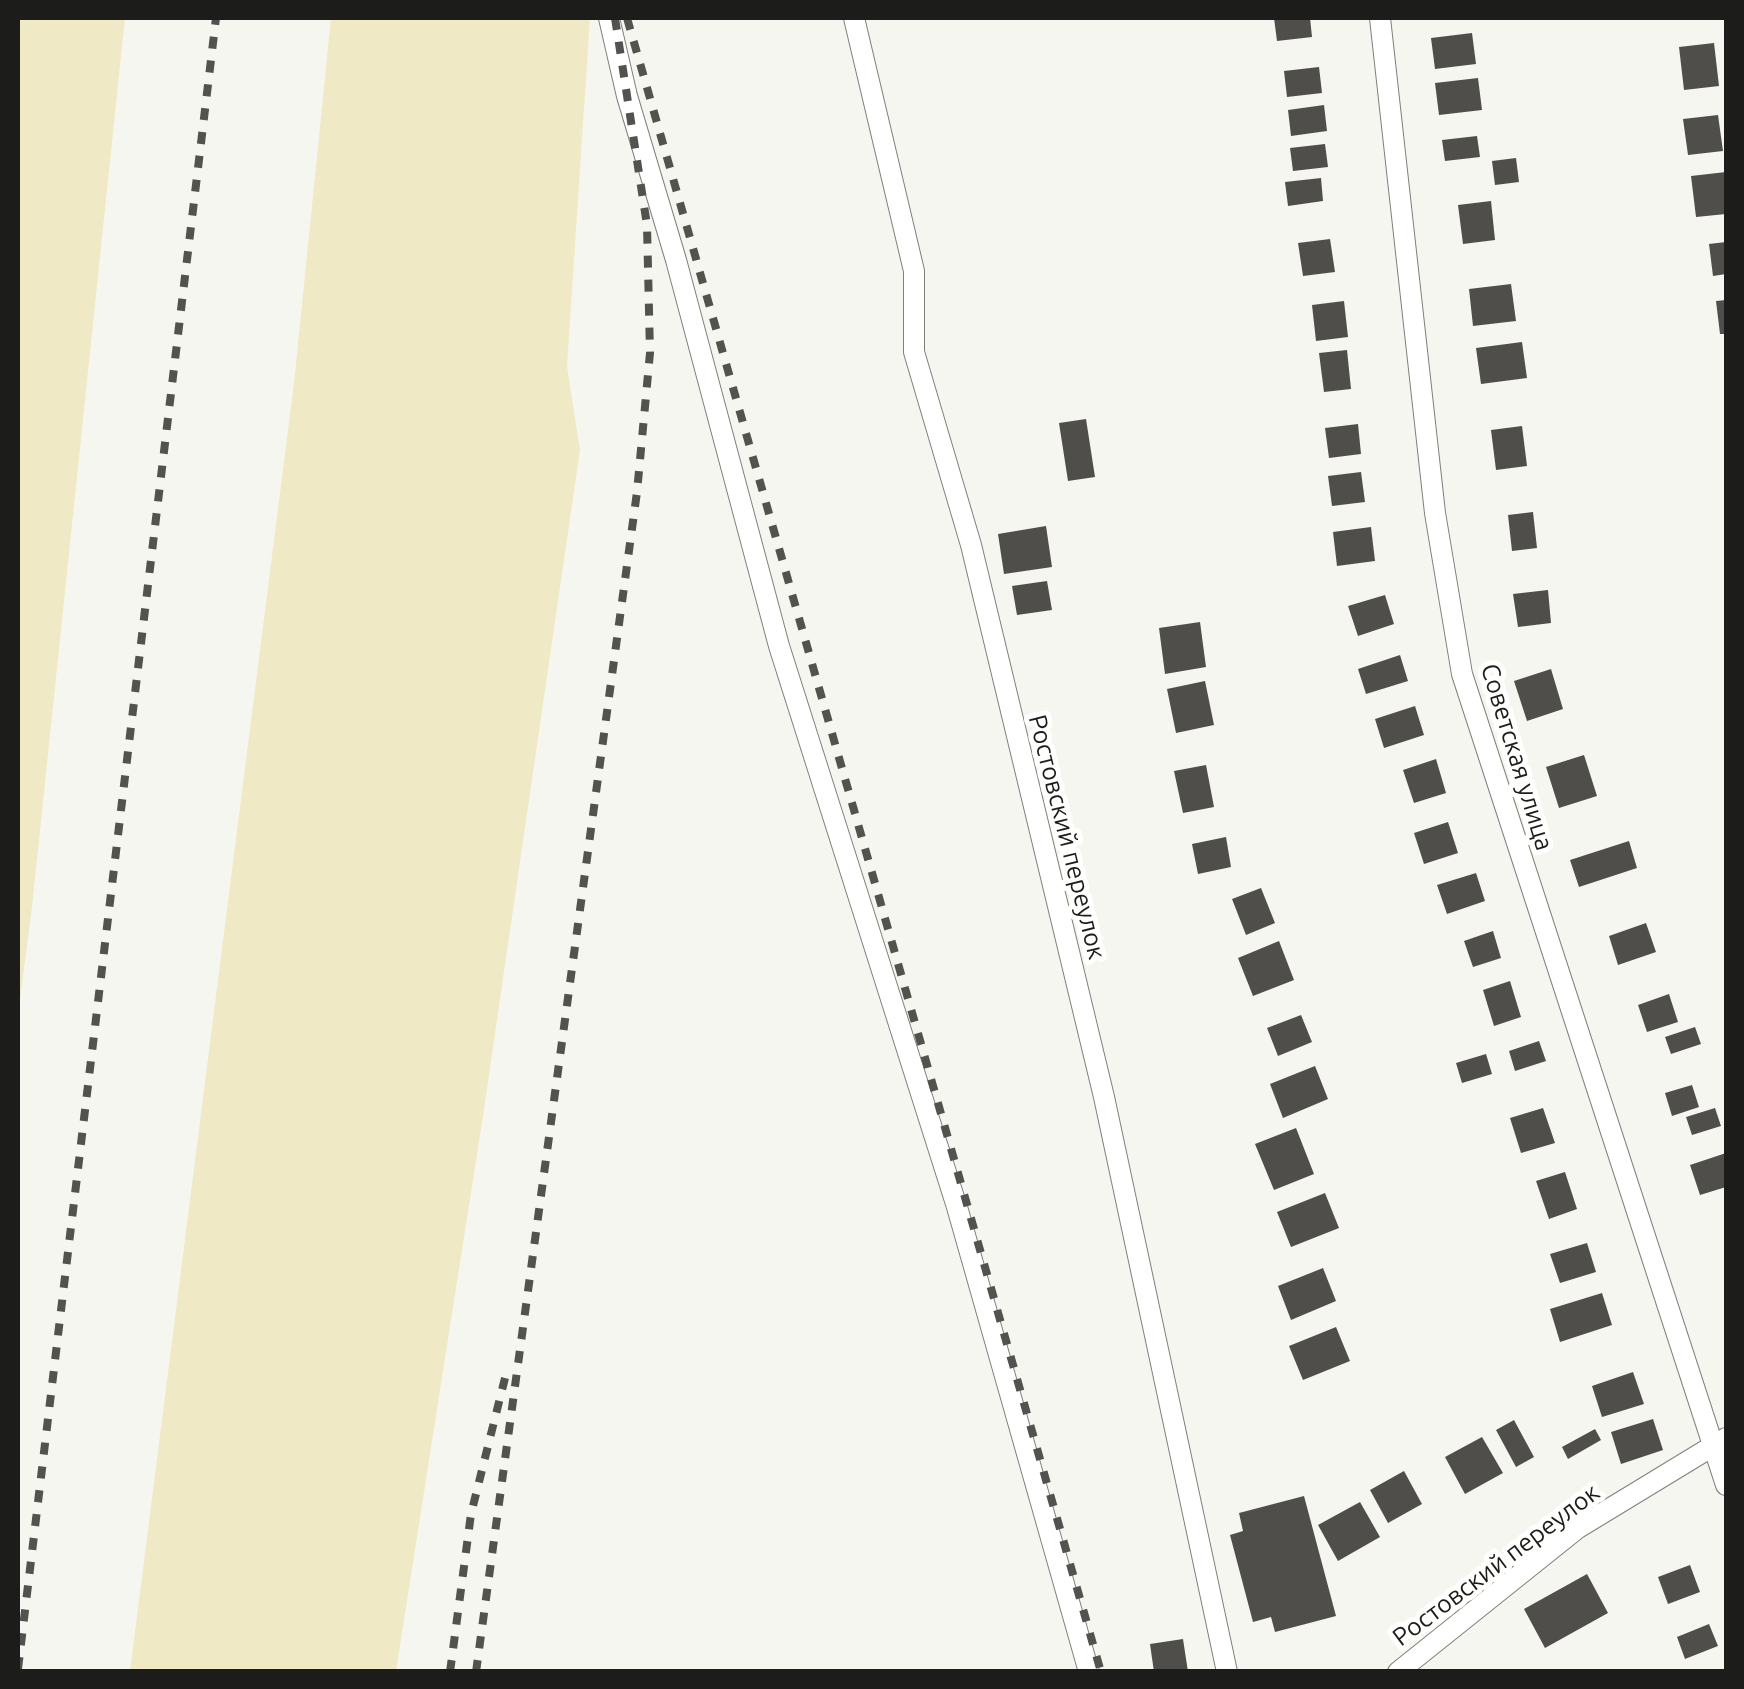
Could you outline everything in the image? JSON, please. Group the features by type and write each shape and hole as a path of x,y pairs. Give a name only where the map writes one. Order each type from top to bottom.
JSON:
{"street":[{"path":"608,18 778,646 957,1206 1089,1672"},
{"name":"Ростовский переулок","path":"854,18 914,270 914,352 970,545 1104,1097 1227,1672"},
{"name":"Советская улица","path":"1380,18 1434,513 1462,674 1719,1442 1726,1485"},
{"name":"Ростовский переулок","path":"1398,1672 1578,1528 1719,1442"}],"shaded area":[{"path":"18,18 125,18 18,1015"},
{"path":"331,18 590,18 567,366 580,450 483,1116 396,1671 130,1671 294,383"}],"building":[{"path":"1274,18 1310,18 1312,37 1277,41"},
{"path":"1472,33 1476,64 1435,69 1431,38"},
{"path":"1714,43 1719,86 1684,90 1679,47"},
{"path":"1319,67 1322,93 1287,97 1284,71"},
{"path":"1478,78 1482,110 1439,115 1435,83"},
{"path":"1324,105 1327,131 1291,136 1288,110"},
{"path":"1718,115 1723,151 1688,155 1683,119"},
{"path":"1477,136 1480,157 1445,161 1442,140"},
{"path":"1325,144 1328,167 1293,171 1290,148"},
{"path":"1516,158 1519,182 1495,185 1492,161"},
{"path":"1726,172 1726,214 1696,217 1691,176"},
{"path":"1321,178 1323,201 1288,206 1285,182"},
{"path":"1491,201 1495,240 1463,244 1458,205"},
{"path":"1330,239 1335,272 1303,276 1298,243"},
{"path":"1726,242 1726,274 1713,276 1709,244"},
{"path":"1511,284 1516,321 1473,326 1469,289"},
{"path":"1726,300 1726,334 1720,334 1716,301"},
{"path":"1344,301 1348,337 1316,341 1312,305"},
{"path":"1522,342 1527,378 1481,384 1476,348"},
{"path":"1347,350 1351,389 1324,392 1319,353"},
{"path":"1086,419 1095,477 1068,481 1059,423"},
{"path":"1358,424 1361,454 1329,458 1325,428"},
{"path":"1522,426 1527,466 1496,470 1491,430"},
{"path":"1361,472 1365,502 1332,506 1328,476"},
{"path":"1533,512 1537,548 1512,551 1508,515"},
{"path":"1046,526 1052,567 1004,574 998,534"},
{"path":"1371,527 1375,561 1337,566 1333,532"},
{"path":"1047,581 1052,610 1017,615 1012,586"},
{"path":"1548,590 1551,623 1518,627 1513,594"},
{"path":"1385,595 1394,624 1358,636 1348,606"},
{"path":"1200,622 1206,667 1165,674 1159,628"},
{"path":"1400,655 1408,681 1366,694 1358,669"},
{"path":"1551,669 1563,709 1527,721 1514,681"},
{"path":"1205,681 1214,725 1176,733 1167,689"},
{"path":"1415,706 1424,735 1384,748 1375,719"},
{"path":"1584,755 1597,796 1559,808 1546,767"},
{"path":"1436,759 1446,793 1414,803 1403,770"},
{"path":"1206,765 1214,807 1183,813 1174,771"},
{"path":"1448,822 1458,853 1424,864 1414,833"},
{"path":"1226,837 1231,867 1198,874 1192,844"},
{"path":"1629,841 1637,868 1579,887 1570,860"},
{"path":"1476,873 1485,901 1447,914 1437,885"},
{"path":"1261,888 1275,923 1246,935 1232,899"},
{"path":"1646,923 1656,952 1618,965 1609,936"},
{"path":"1493,931 1501,958 1473,967 1464,941"},
{"path":"1279,941 1294,980 1253,996 1238,958"},
{"path":"1510,981 1521,1017 1494,1026 1483,990"},
{"path":"1669,994 1678,1022 1647,1032 1638,1005"},
{"path":"1301,1015 1312,1042 1278,1056 1267,1028"},
{"path":"1695,1027 1701,1044 1671,1054 1665,1037"},
{"path":"1539,1041 1546,1061 1515,1071 1509,1051"},
{"path":"1486,1054 1492,1074 1462,1083 1456,1063"},
{"path":"1315,1066 1328,1099 1283,1118 1270,1084"},
{"path":"1692,1085 1699,1107 1672,1116 1665,1093"},
{"path":"1543,1108 1555,1143 1521,1153 1510,1118"},
{"path":"1715,1108 1721,1126 1692,1135 1686,1117"},
{"path":"1296,1128 1314,1174 1274,1190 1255,1144"},
{"path":"1726,1153 1726,1187 1700,1195 1690,1165"},
{"path":"1565,1172 1577,1209 1549,1219 1536,1181"},
{"path":"1325,1193 1339,1228 1291,1247 1277,1212"},
{"path":"1587,1243 1596,1272 1560,1283 1550,1254"},
{"path":"1323,1268 1336,1301 1291,1320 1278,1286"},
{"path":"1602,1293 1612,1325 1560,1342 1550,1309"},
{"path":"1336,1327 1350,1361 1303,1380 1289,1346"},
{"path":"1633,1372 1644,1404 1602,1417 1592,1386"},
{"path":"1653,1419 1663,1450 1621,1464 1611,1432"},
{"path":"1514,1420 1534,1457 1516,1467 1496,1430"},
{"path":"1595,1429 1601,1440 1568,1459 1562,1447"},
{"path":"1482,1437 1503,1473 1465,1494 1445,1457"},
{"path":"1404,1471 1422,1504 1388,1523 1370,1490"},
{"path":"1304,1496 1336,1616 1275,1632 1271,1617 1253,1622 1230,1535 1243,1531 1239,1513"},
{"path":"1360,1502 1380,1537 1338,1561 1318,1525"},
{"path":"1690,1565 1700,1592 1668,1604 1658,1577"},
{"path":"1587,1574 1608,1613 1545,1648 1524,1609"},
{"path":"1709,1624 1718,1646 1685,1659 1677,1637"},
{"path":"1183,1639 1188,1672 1154,1672 1150,1644"}],"railway":[{"path":"18,1669 216,18"},
{"path":"476,1672 637,492 650,353 647,225 615,18"},
{"path":"627,18 1101,1672"},
{"path":"450,1672 471,1514 505,1378"}]}
